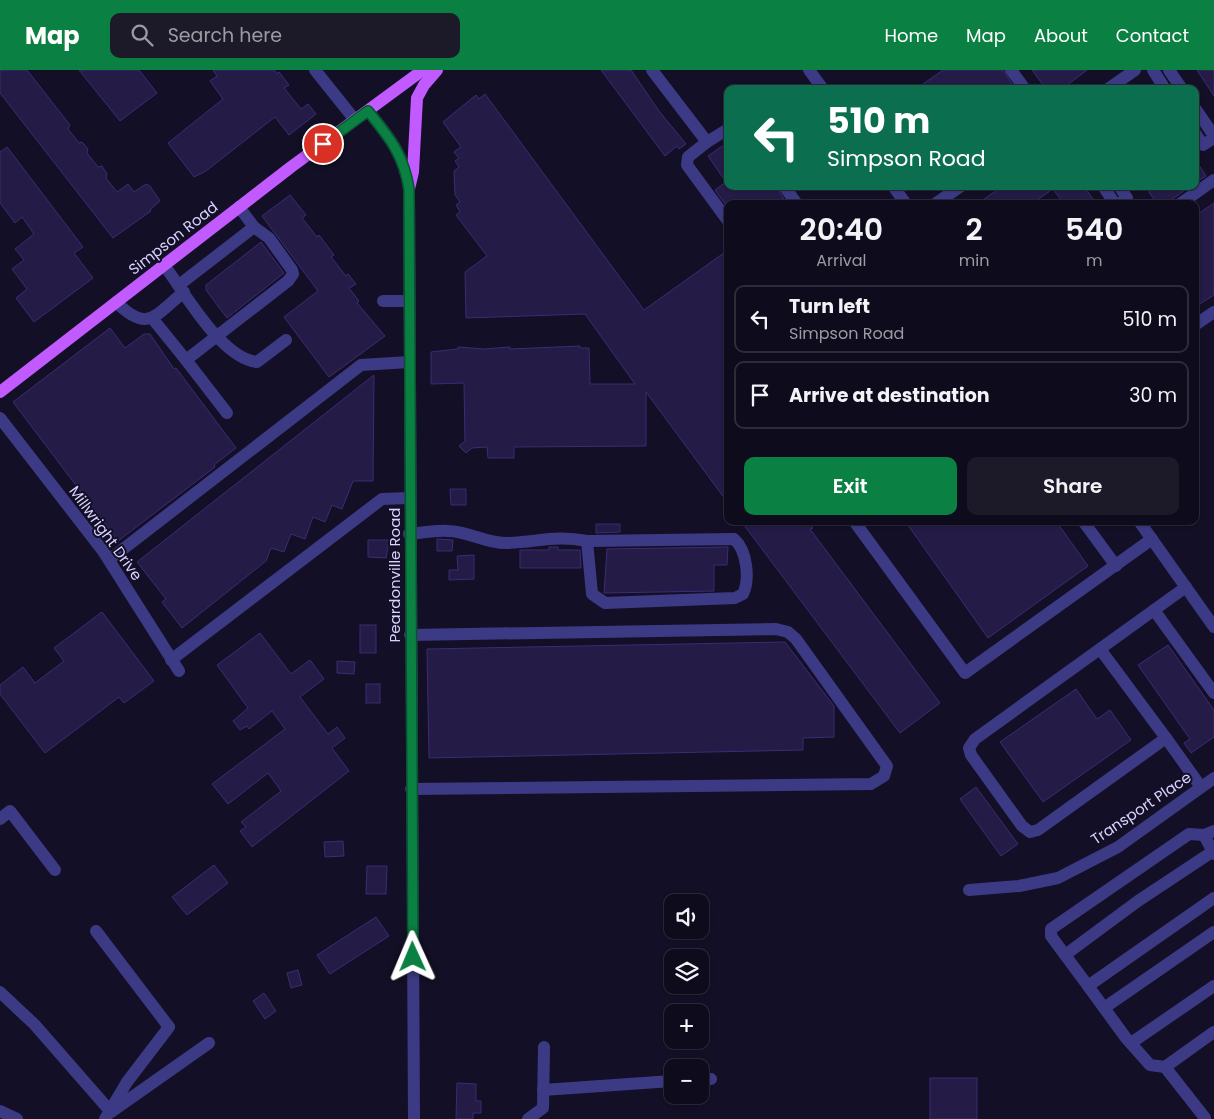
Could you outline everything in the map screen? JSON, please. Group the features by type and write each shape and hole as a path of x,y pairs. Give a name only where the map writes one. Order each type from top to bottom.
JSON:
{"main road":[{"path":"368,111 423,70"},
{"path":"409,189 413,172 417,98 424,85 437,70"},
{"name":"Simpson Road","path":"0,392 239,207 368,111"}],"street":[{"path":"315,70 354,120"},
{"path":"652,70 708,142"},
{"path":"809,70 820,85"},
{"path":"1012,70 1022,85"},
{"path":"1114,85 1135,70"},
{"path":"1153,70 1163,85"},
{"path":"1165,85 1172,74 1179,85"},
{"name":"Peardonville Road","path":"368,111 400,154 405,167 409,189 409,534 414,1119"},
{"path":"1199,114 1214,137 1203,145 1199,139"},
{"path":"724,132 688,157 687,165 724,216"},
{"path":"1186,200 1214,180"},
{"path":"941,200 955,190"},
{"path":"1122,190 1127,198 1124,200"},
{"path":"186,360 288,280 293,274 269,238 254,227 239,207"},
{"path":"116,302 135,318 142,320 152,318 181,288 254,227"},
{"path":"164,265 216,336 231,351 249,361 257,362 286,340"},
{"path":"383,301 409,302"},
{"path":"1199,322 1214,312"},
{"path":"152,318 227,413"},
{"path":"109,560 361,365 409,362"},
{"name":"Millwright Drive","path":"0,418 109,560 179,672"},
{"path":"171,660 382,499 409,498"},
{"path":"857,525 965,673 1152,539"},
{"path":"1086,525 1116,566"},
{"path":"1142,525 1214,627"},
{"path":"409,534 448,531 481,537 494,542 508,543 566,537 587,541 734,539 744,552 746,587 743,594 735,598 605,603 592,594 587,541"},
{"path":"1166,738 1038,830 1030,832 1022,826 971,755 969,748 975,739 1186,587"},
{"path":"1154,610 1214,693"},
{"path":"410,636 776,629 788,632 796,639 887,766 884,776 872,784 411,789"},
{"path":"1100,649 1201,787"},
{"name":"Transport Place","path":"970,890 1019,886 1058,878 1118,847 1214,778"},
{"path":"0,820 10,811 55,870"},
{"path":"1065,955 1138,901 1213,853 1209,833 1189,834 1051,930 1051,936 1104,1008 1150,1065 1165,1067 1214,1032"},
{"path":"1088,986 1214,898"},
{"path":"96,931 169,1027 127,1082 108,1115"},
{"path":"1104,1008 1214,932"},
{"path":"1131,1043 1214,986"},
{"path":"0,992 35,1025 108,1115"},
{"path":"108,1115 210,1043"},
{"path":"528,1119 543,1108 544,1047"},
{"path":"1165,1067 1205,1118"},
{"path":"543,1090 664,1082"},
{"path":"0,1111 17,1119"}],"building":[{"path":"0,70 27,70 70,125 68,129 79,143 82,142 88,149 87,153 98,167 102,166 107,174 106,178 117,192 128,184 134,192 146,184 150,186 160,201 151,211 113,238 0,93"},
{"path":"79,70 139,70 157,93 120,121"},
{"path":"213,70 274,70 277,74 279,72 289,85 284,88 301,109 308,104 316,114 289,135 275,117 206,171 194,177 168,143 223,99 210,81 217,76"},
{"path":"601,70 631,70 659,111 686,144 679,149 677,146 665,156"},
{"path":"943,70 1003,70 1012,85 922,85"},
{"path":"1032,70 1087,70 1067,85 1043,85"},
{"path":"1197,70 1214,70 1214,96"},
{"path":"485,94 644,310 724,253 724,498 646,392 646,446 514,447 514,458 488,458 487,447 472,448 466,453 459,446 465,441 464,383 431,384 431,352 458,349 458,347 484,349 510,347 510,349 580,346 580,348 589,348 590,384 635,384 585,314 466,318 465,272 487,256 456,215 460,212 456,205 460,202 455,195 454,171 459,167 455,161 459,158 454,152 461,147 443,122 476,95 479,99"},
{"path":"724,145 724,179 708,156"},
{"path":"7,147 83,247 74,253 93,278 34,322 16,298 27,289 12,269 24,260 15,249 34,234 22,217 15,223 0,203 0,152"},
{"path":"1199,165 1206,176 1199,180"},
{"path":"724,183 724,190 778,190 785,200 724,200 724,203 715,190"},
{"path":"997,190 1052,190 1037,200 983,200"},
{"path":"1054,190 1087,190 1093,200 1061,200"},
{"path":"1148,190 1185,190 1171,200 1154,200"},
{"path":"290,195 306,215 302,218 317,237 319,235 334,255 331,257 346,276 348,274 356,284 349,288 359,301 357,303 385,336 329,377 284,317 318,291 262,216"},
{"path":"1214,203 1214,295 1199,304 1199,213"},
{"path":"261,242 284,273 227,318 206,290 206,285"},
{"path":"110,328 125,348 144,334 150,334 174,369 176,368 236,448 214,465 215,467 118,541 13,402"},
{"path":"374,375 373,481 353,481 342,509 332,505 325,522 313,517 305,539 291,534 284,552 271,548 266,561 182,628 162,602 166,599 137,562"},
{"path":"450,489 466,489 466,505 451,505"},
{"path":"596,524 620,524 620,532 596,533"},
{"path":"744,525 811,525 813,528 810,529 940,703 900,733"},
{"path":"908,525 1059,525 1088,566 988,638"},
{"path":"437,539 453,540 452,551 437,551"},
{"path":"368,540 389,540 386,558 368,557"},
{"path":"549,547 558,547 558,550 580,550 581,568 520,568 520,550 549,550"},
{"path":"728,547 727,565 714,565 714,591 604,593 607,549"},
{"path":"474,555 474,579 449,580 449,570 458,570 457,556"},
{"path":"102,612 154,681 124,703 119,697 45,753 0,694 0,685 23,667 35,683 64,661 54,648"},
{"path":"360,625 376,625 376,653 360,653"},
{"path":"260,633 291,674 310,660 324,679 300,697 328,734 337,727 345,738 332,748 349,771 252,847 240,831 246,827 241,822 281,791 268,773 228,804 212,784 285,729 272,711 249,729 247,726 240,730 233,721 248,708 217,665"},
{"path":"785,642 834,706 834,737 803,738 803,750 429,758 427,649"},
{"path":"1168,645 1214,710 1214,737 1191,753 1184,743 1190,739 1138,665"},
{"path":"337,661 355,662 354,674 337,673"},
{"path":"366,684 380,684 380,703 366,703"},
{"path":"1076,689 1097,719 1110,710 1131,740 1043,802 1000,742"},
{"path":"976,787 1018,844 1001,856 960,799"},
{"path":"343,841 344,856 325,857 324,842"},
{"path":"214,865 228,883 187,915 172,897"},
{"path":"367,866 387,866 386,894 366,894"},
{"path":"376,917 389,936 330,974 317,955"},
{"path":"298,970 302,985 291,988 287,973"},
{"path":"264,993 276,1011 265,1019 253,1001"},
{"path":"930,1078 977,1078 977,1119 930,1119"},
{"path":"457,1083 476,1084 476,1101 481,1101 481,1113 473,1113 473,1119 456,1119"}],"route":[{"path":"323,144 368,111 400,154 405,167 409,189 409,534 413,957"}]}
